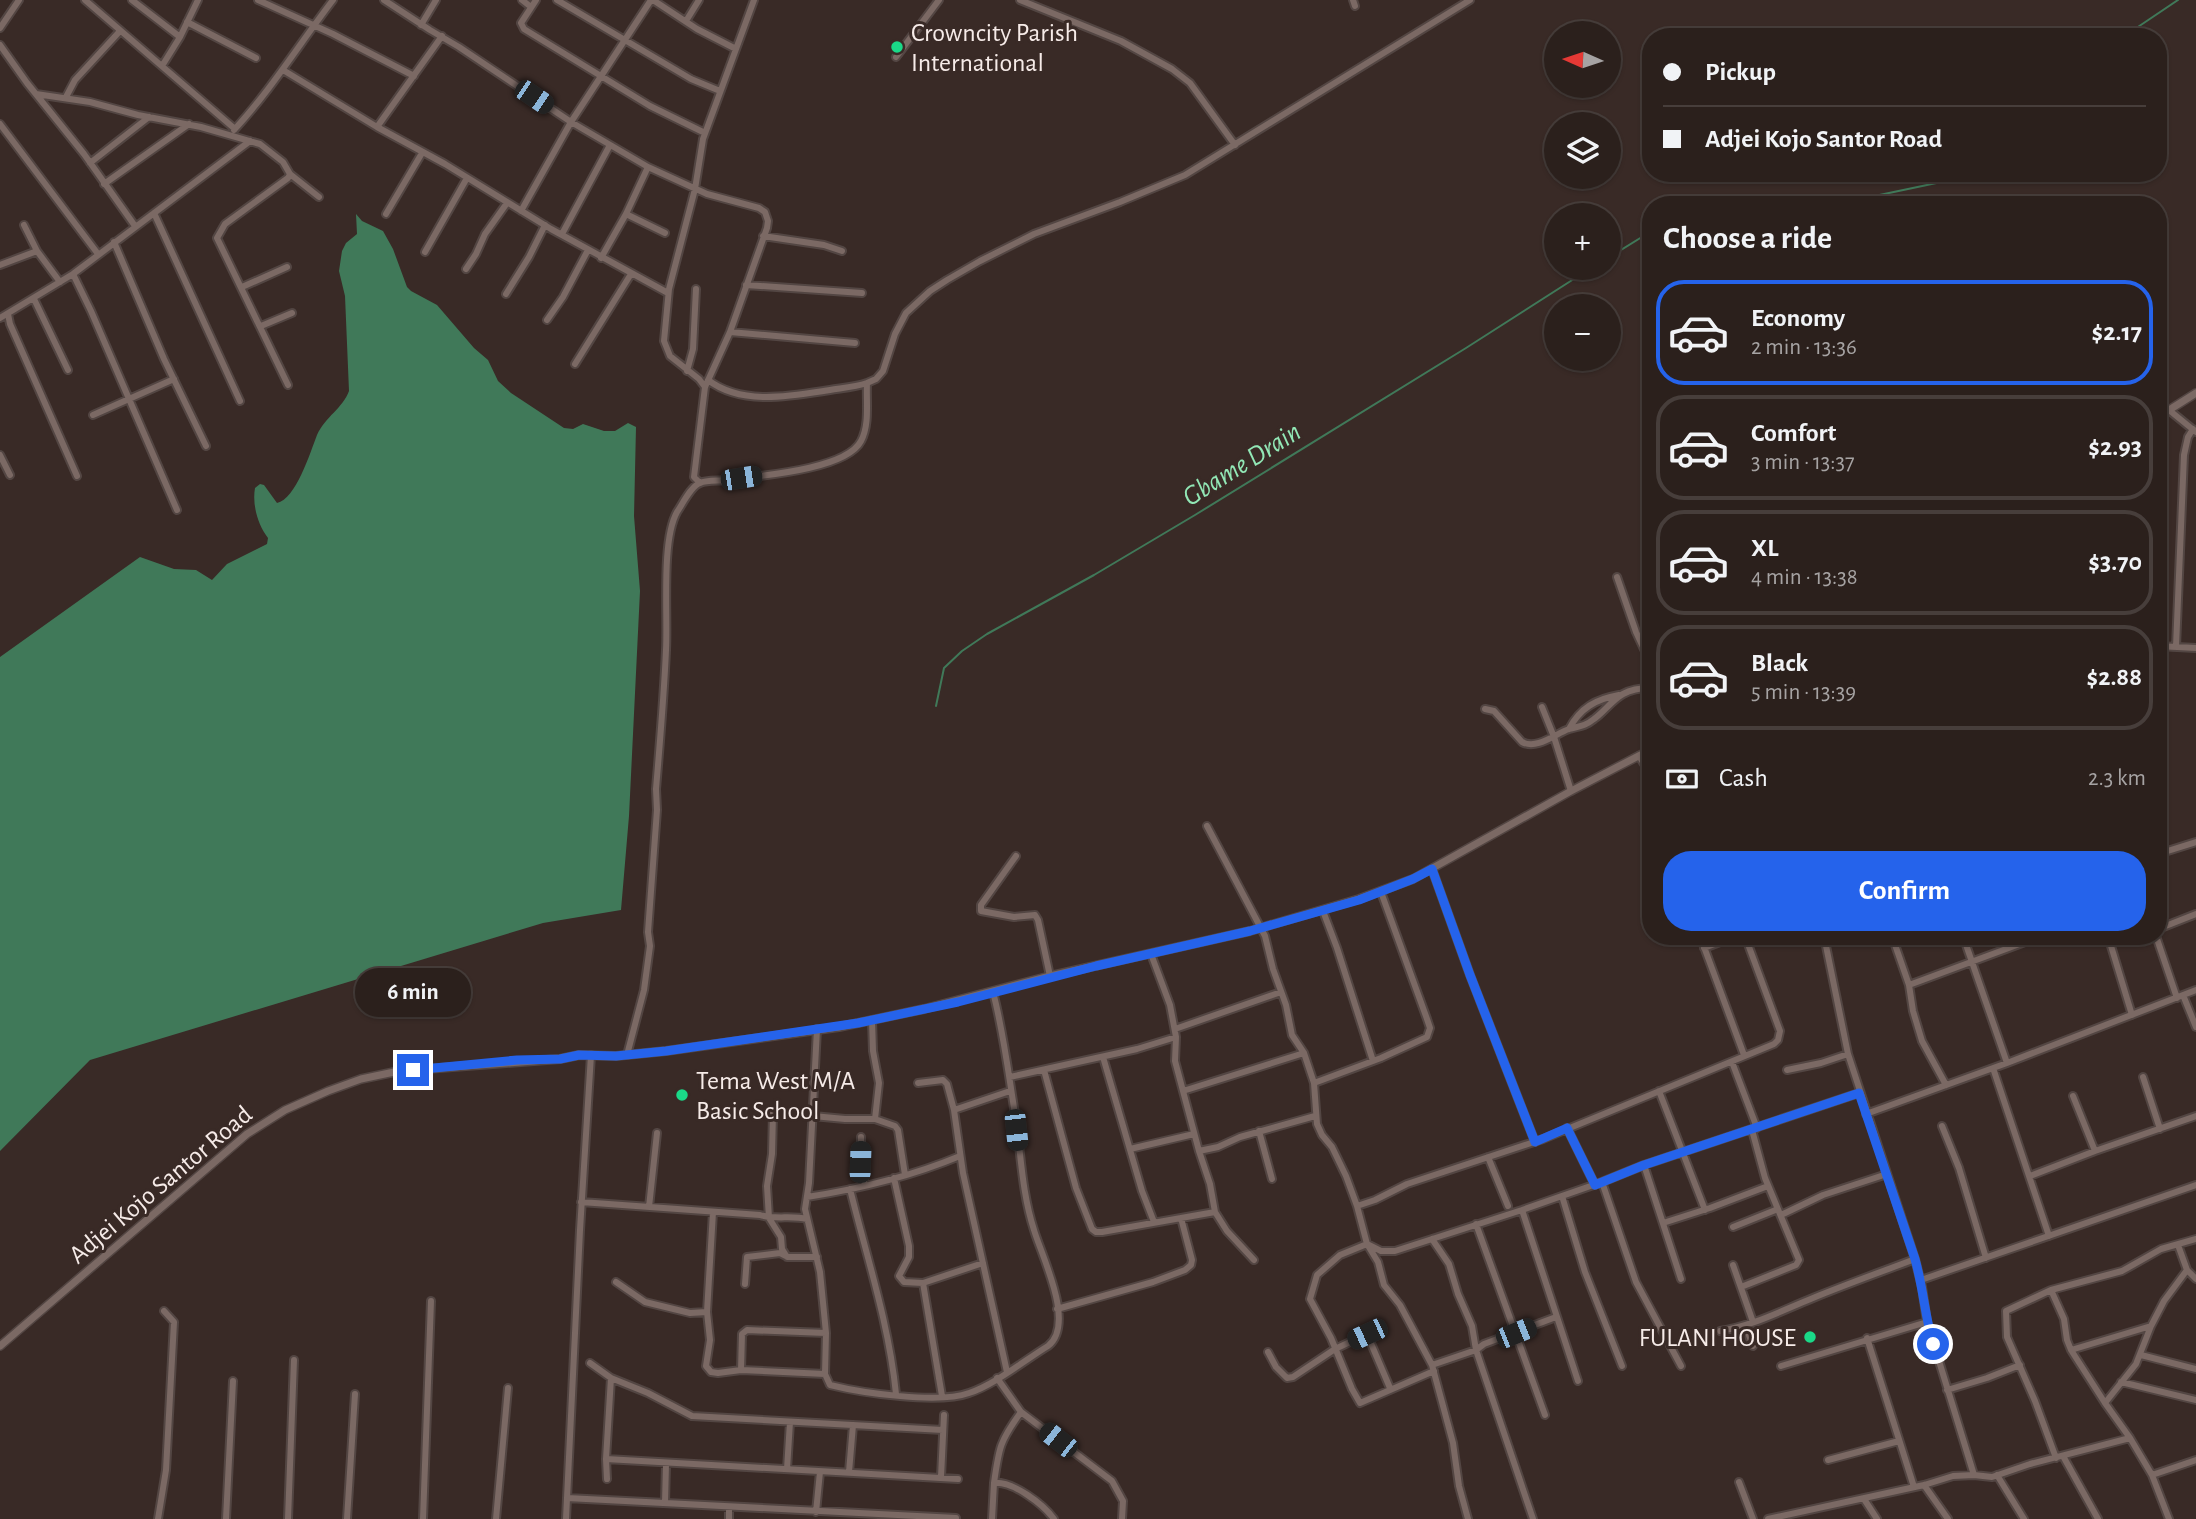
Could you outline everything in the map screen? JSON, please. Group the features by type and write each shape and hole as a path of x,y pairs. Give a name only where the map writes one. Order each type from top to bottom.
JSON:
{"street":[{"path":"0,28 19,0"},
{"path":"85,0 163,66 233,132 272,152 283,162 290,174 319,197"},
{"path":"132,0 180,37"},
{"path":"163,66 198,0"},
{"path":"258,0 414,76"},
{"path":"233,132 284,70 333,0"},
{"path":"384,0 571,122 648,167 695,189 765,212 768,221 764,236 730,332 705,387 694,470 694,477 700,483"},
{"path":"421,25 436,0"},
{"path":"522,0 531,7"},
{"path":"536,0 522,19 522,26 545,43 650,106 705,134"},
{"path":"557,0 691,79 720,91"},
{"path":"521,211 571,122 652,0 736,50"},
{"path":"686,21 699,0"},
{"path":"705,387 670,356 664,341 668,293 695,189 701,147 754,0"},
{"path":"896,57 939,0"},
{"path":"1020,0 1122,41 1172,69 1191,83 1235,145"},
{"path":"708,380 738,393 778,397 854,387 876,379 883,371 895,334 906,313 947,280 1034,234 1170,183 1470,0"},
{"path":"187,22 257,58"},
{"path":"66,97 75,80 120,31"},
{"path":"377,127 442,36"},
{"path":"0,45 135,226"},
{"path":"284,70 601,258 668,293"},
{"path":"36,94 66,97 149,117 233,132"},
{"path":"90,163 149,117"},
{"path":"0,124 98,254"},
{"path":"104,184 189,124"},
{"path":"0,318 73,274 250,141"},
{"path":"562,234 610,145"},
{"path":"386,214 422,153"},
{"path":"601,258 626,215 648,167"},
{"path":"288,384 217,237 225,225 290,174"},
{"path":"425,252 467,178"},
{"path":"466,268 507,202"},
{"path":"154,213 240,401"},
{"path":"626,215 665,233"},
{"path":"24,225 37,251 60,282"},
{"path":"506,294 545,225"},
{"path":"764,236 824,245 842,251"},
{"path":"114,242 206,446"},
{"path":"547,320 563,297 588,250"},
{"path":"0,265 37,251"},
{"path":"242,287 287,267"},
{"path":"73,274 177,510"},
{"path":"575,364 631,274"},
{"path":"746,285 862,293"},
{"path":"687,371 693,349 696,289"},
{"path":"34,299 68,370"},
{"path":"261,326 292,313"},
{"path":"8,314 77,476"},
{"path":"730,332 855,342"},
{"path":"93,415 174,379"},
{"path":"627,1055 644,990 650,946 656,789 667,648 670,530 676,515 700,483 828,464 848,454 857,447 862,438 867,413 867,383"},
{"path":"2176,647 2184,455 2188,437 2194,431 2169,410 2196,393"},
{"path":"0,455 10,475"},
{"path":"1617,577 1642,644"},
{"path":"2167,646 2196,648"},
{"path":"1569,729 1582,710 1602,699 1642,689"},
{"path":"1485,709 1494,711 1525,744 1554,737 1569,729 1580,728 1595,719 1621,694"},
{"path":"1542,707 1571,791"},
{"name":"Adjei Kojo Santor Road","path":"0,1346 247,1134 285,1110 361,1079 400,1071 666,1051 872,1020 1261,928 1381,892 1432,869 1642,754"},
{"path":"1639,756 1642,761"},
{"path":"1207,826 1261,928 1292,1035 1304,1052 1314,1083 1315,1116 1322,1135 1332,1147 1346,1176 1367,1244 1378,1262 1384,1285 1400,1305 1433,1368 1453,1443 1459,1486 1468,1519"},
{"path":"2167,851 2196,842"},
{"path":"1016,856 981,905 981,911 1009,916 1035,915 1050,976"},
{"path":"1432,869 1535,1142"},
{"path":"1314,1083 1427,1037 1430,1028 1381,892"},
{"path":"1323,911 1373,1061"},
{"path":"2167,925 2196,914"},
{"path":"1703,945 1744,1055"},
{"path":"1704,948 1712,945"},
{"path":"1357,1206 1407,1184 1535,1142 1774,1044 1780,1031 1748,945"},
{"path":"1826,945 1848,1054 1915,1259 1927,1322 1974,1475"},
{"path":"1895,945 1909,985 1922,1041 1946,1085"},
{"path":"1965,945 2007,1063"},
{"path":"1909,985 2016,945"},
{"path":"2111,945 2132,1015"},
{"path":"2160,945 2196,1027"},
{"path":"1151,954 1170,1005 1176,1037 1175,1061 1210,1184 1215,1212 1227,1231 1254,1260"},
{"path":"1866,1114 2196,990"},
{"path":"817,1029 805,1204 823,1293 825,1374 830,1385 874,1393 924,1398 961,1396 997,1378 1053,1342 1060,1324 1054,1288 1027,1206 1010,1077 993,992"},
{"path":"1175,1029 1281,992"},
{"path":"872,1020 873,1051 879,1083 875,1119"},
{"path":"1010,1077 1152,1046 1176,1037"},
{"path":"1183,1091 1304,1052"},
{"path":"1787,1070 1848,1054"},
{"path":"566,1519 591,1055"},
{"path":"1103,1057 1142,1191 1154,1222"},
{"path":"1732,1062 1755,1129 1768,1186 1799,1263 1741,1287"},
{"path":"1993,1068 2049,1236"},
{"path":"1044,1070 1076,1188 1088,1223 1096,1232 1215,1212"},
{"path":"2143,1077 2160,1129"},
{"path":"918,1083 943,1080 947,1084 1007,1372"},
{"path":"954,1110 1010,1091"},
{"path":"1659,1091 1705,1210"},
{"path":"1556,1317 1484,1344 1360,1403 1331,1338 1312,1306 1311,1292 1317,1275 1340,1255 1367,1244 1381,1251 1395,1251 1859,1093"},
{"path":"2073,1096 2095,1151"},
{"path":"773,1113 772,1154 767,1186 769,1218 788,1257"},
{"path":"813,1116 875,1119 895,1126 898,1130 905,1175"},
{"path":"1199,1151 1315,1116"},
{"path":"2030,1176 2196,1116"},
{"path":"1942,1126 1959,1168 1986,1258"},
{"path":"1567,1128 1595,1185"},
{"path":"1259,1132 1272,1179"},
{"path":"649,1207 657,1133"},
{"path":"1130,1149 1194,1134"},
{"path":"861,1136 861,1171 865,1185"},
{"path":"807,1197 894,1178 960,1156"},
{"path":"1488,1157 1508,1206"},
{"path":"1644,1165 1681,1279"},
{"path":"1733,1227 1886,1174"},
{"path":"894,1178 909,1246 909,1257 899,1276 904,1282 923,1283 983,1263"},
{"path":"1602,1182 1636,1282 1681,1366"},
{"path":"1921,1280 2196,1185"},
{"path":"1663,1223 1768,1186"},
{"path":"850,1189 878,1293 890,1347 896,1394"},
{"path":"1562,1196 1585,1272 1622,1366"},
{"path":"582,1202 807,1219"},
{"path":"1521,1210 1578,1381"},
{"path":"713,1212 707,1312 710,1340 706,1366 711,1372 718,1373 741,1370 825,1374"},
{"path":"1057,1309 1153,1282 1185,1270 1192,1260 1181,1219"},
{"path":"1476,1224 1545,1415"},
{"path":"1432,1239 1449,1264 1472,1326 1476,1350 1534,1519"},
{"path":"2098,1519 2059,1457 2006,1334 2006,1311 2051,1290 2122,1271 2161,1250 2196,1239"},
{"path":"2178,1245 2187,1270 2196,1279"},
{"path":"745,1284 747,1257 780,1253 788,1257 817,1257"},
{"path":"1720,1331 1754,1322 1915,1259"},
{"path":"1733,1265 1754,1322"},
{"path":"2105,1404 2130,1373 2141,1355 2151,1326 2164,1301 2187,1270"},
{"path":"616,1282 645,1302 690,1313 707,1312"},
{"path":"923,1283 942,1396"},
{"path":"2051,1290 2064,1319 2071,1350 2105,1404 2130,1437 2152,1475 2169,1519"},
{"path":"423,1519 431,1301"},
{"path":"158,1519 166,1470 174,1322 164,1311"},
{"path":"1781,1366 1927,1322"},
{"path":"1745,1325 1753,1346"},
{"path":"2071,1350 2151,1326"},
{"path":"741,1370 742,1334 747,1330 826,1333"},
{"path":"1268,1352 1281,1372 1287,1378 1293,1377 1335,1349 1367,1334 1390,1388"},
{"path":"1867,1338 1914,1487"},
{"path":"2141,1355 2196,1369"},
{"path":"288,1519 294,1360"},
{"path":"590,1363 611,1378 648,1393 692,1416 943,1430"},
{"path":"1947,1390 2020,1365"},
{"path":"607,1479 611,1378"},
{"path":"997,1378 1021,1412 1112,1481 1123,1501 1122,1519"},
{"path":"226,1519 233,1381"},
{"path":"2121,1382 2196,1400"},
{"path":"496,1519 508,1388"},
{"path":"346,1519 355,1394"},
{"path":"992,1519 999,1447 1004,1435 1021,1412"},
{"path":"941,1477 944,1415"},
{"path":"787,1469 790,1422"},
{"path":"849,1472 853,1425"},
{"path":"1768,1519 1864,1499 1953,1476 1997,1475 2130,1437"},
{"path":"1828,1460 1899,1441"},
{"path":"606,1459 958,1479"},
{"path":"2152,1475 2196,1460"},
{"path":"665,1503 666,1464"},
{"path":"816,1512 820,1472"},
{"path":"1997,1475 2024,1519"},
{"path":"1739,1482 1753,1519"},
{"path":"994,1483 1012,1485 1048,1511 1054,1519"},
{"path":"1924,1485 1948,1519"},
{"path":"567,1498 956,1518"},
{"path":"1864,1499 1877,1519"},
{"path":"729,1507 729,1519"},
{"path":"1800,1511 1802,1519"}],"shaded area":[{"path":"356,214 362,221 383,231 393,249 407,287 437,305 474,348 488,360 498,381 511,393 564,428 573,429 583,424 604,431 615,431 628,423 636,427 634,516 640,591 629,816 621,910 543,923 90,1060 0,1151 0,657 140,557 174,569 196,570 212,580 227,564 267,544 268,538 255,508 255,488 260,484 264,485 277,503 284,500 302,474 320,429 343,403 349,391 345,296 339,271 342,251 346,243 357,234"}],"waterway":[{"name":"Gbame Drain","path":"2136,28 2178,0"},
{"name":"Gbame Drain","path":"1875,196 1941,182"},
{"name":"Gbame Drain","path":"1621,250 1642,237"},
{"name":"Gbame Drain","path":"936,706 944,668 962,651 987,634 1195,515 1572,280"}],"place":[{"name":"Crowncity Parish International","path":"897,47"},
{"name":"Tema West M/A Basic School","path":"682,1095"},
{"name":"FULANI HOUSE","path":"1810,1337"}],"route":[{"path":"413,1070 517,1060 560,1059 579,1055 616,1056 666,1051 839,1027 958,1002 1050,976 1250,931 1359,900 1432,869 1535,1142 1567,1128 1595,1185 1644,1165 1859,1093 1915,1259 1933,1344"}]}
